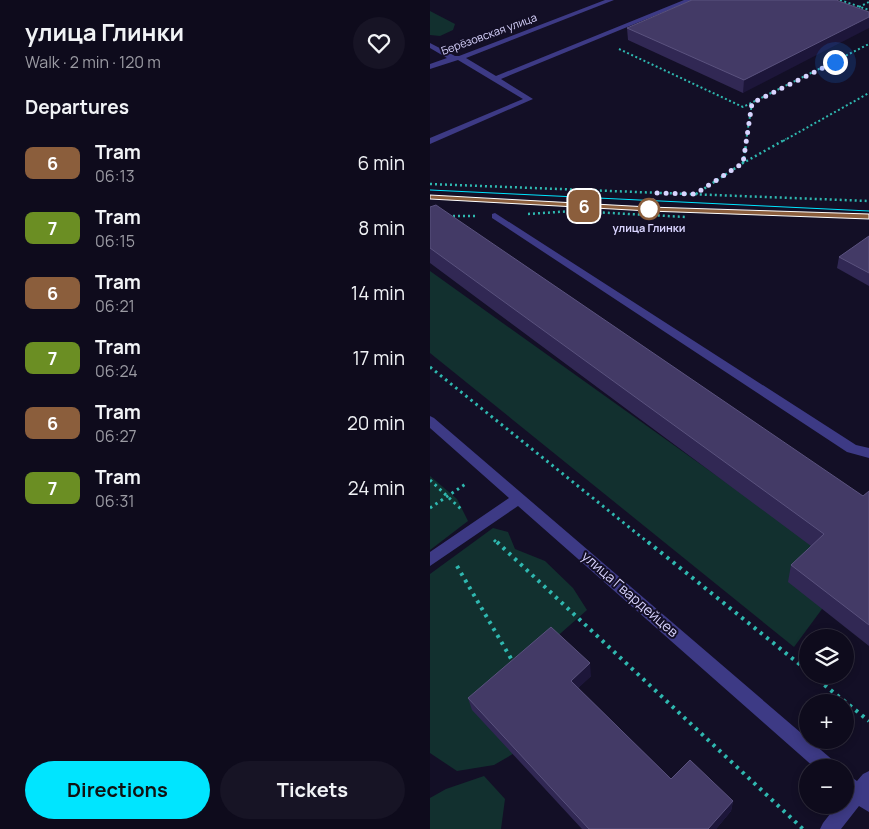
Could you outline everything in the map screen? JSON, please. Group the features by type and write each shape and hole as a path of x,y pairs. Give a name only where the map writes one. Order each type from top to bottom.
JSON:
{"street":[{"name":"Берёзовская улица","path":"430,67 611,0"},
{"path":"495,79 690,0"},
{"path":"430,45 529,99 430,141"},
{"path":"495,216 852,450 869,453"},
{"name":"улица Гвардейцев","path":"430,421 819,759"},
{"path":"430,560 519,498"},
{"path":"829,829 866,792 854,786"}],"path":[{"path":"833,5 841,0 869,10"},
{"path":"859,6 868,1"},
{"path":"596,38 744,107 869,44"},
{"path":"695,194 743,163 869,92"},
{"path":"743,163 752,103"},
{"path":"430,184 869,201"},
{"path":"439,216 495,216 573,211 686,217"},
{"path":"430,367 799,664"},
{"path":"430,508 486,470"},
{"path":"430,480 803,829"},
{"path":"446,549 518,671"},
{"path":"823,684 869,721"}],"green space":[{"path":"430,11 455,24 453,30 440,36 430,35"},
{"path":"430,271 815,546 822,609 807,629 799,629 799,640 794,647 430,353"},
{"path":"430,476 457,499 468,521 430,550"},
{"path":"493,528 508,532 515,549 545,561 573,588 587,610 493,693 518,751 494,765 457,771 430,753 430,574"},
{"path":"484,776 505,799 501,829 430,829 430,798 446,789"}],"building":[{"path":"692,0 836,0 869,12 869,17 744,80 627,28"},
{"path":"436,205 863,496 869,491 869,625 791,565 824,534 430,248 430,207"},
{"path":"869,236 869,273 839,257"},
{"path":"551,627 590,663 571,681 671,779 690,760 733,801 708,829 589,829 468,698"}],"tram line":[{"path":"430,190 869,211"},
{"name":"6","path":"430,197 578,206 869,217"},
{"path":"522,202 682,210"}],"place":[{"name":"улица Глинки","path":"649,209"}],"route":[{"path":"649,209 657,193 695,194 743,163 752,103 835,62"}]}
